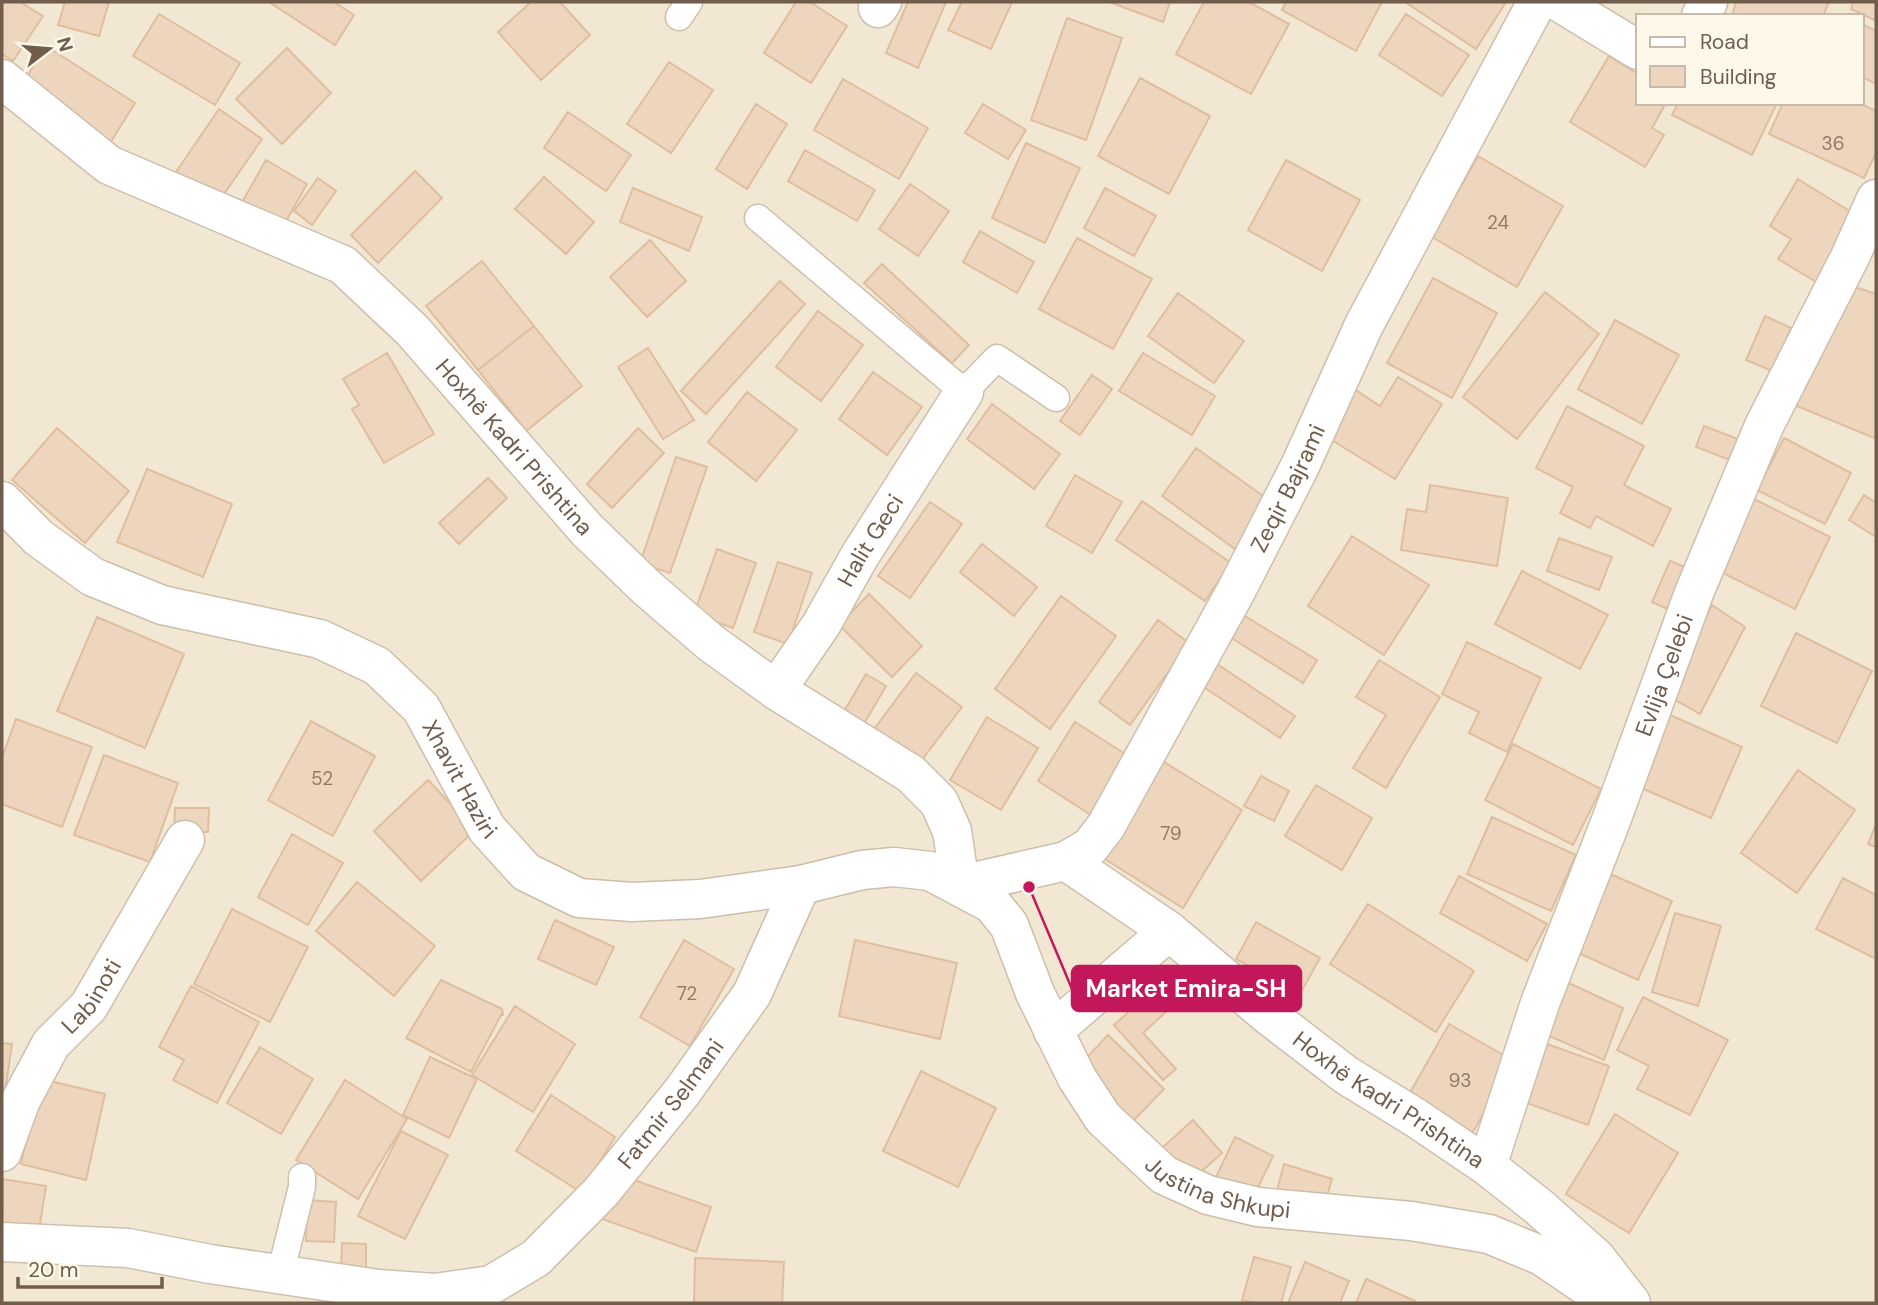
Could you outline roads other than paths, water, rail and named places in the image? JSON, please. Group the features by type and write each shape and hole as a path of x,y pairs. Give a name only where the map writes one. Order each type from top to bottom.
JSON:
{"street":[{"name":"Zeqir Bajrami","path":"960,885 1066,861 1090,847 1106,826 1300,466 1364,325 1537,2"},
{"path":"1559,2 1636,49"},
{"name":"Hoxhë Kadri Prishtina","path":"2,79 109,166 343,265 412,330 587,530 646,587 711,643 776,690 911,774 939,802 953,831 960,885"},
{"name":"Evlija Çelebi","path":"1487,1166 1541,1003 1694,593 1764,426 1850,257 1876,199"},
{"name":"Halit Geci","path":"776,690 821,625 859,557 964,392"},
{"name":"Xhavit Haziri","path":"2,501 39,538 93,577 162,605 320,639 377,666 421,708 487,829 526,872 579,898 632,902 700,899 801,885 862,870 894,867 930,871 960,885"},
{"name":"Labinoti","path":"2,1152 21,1100 51,1044 89,1006 185,840"},
{"name":"Hoxhë Kadri Prishtina","path":"1066,861 1169,930 1268,1015 1346,1075 1487,1166 1539,1207 1596,1258 1631,1303"},
{"name":"Fatmir Selmani","path":"498,1294 601,1192 682,1092 752,994 801,885"},
{"name":"Justina Shkupi","path":"960,885 992,904 1009,925 1053,1031 1077,1078 1103,1118 1164,1175 1208,1195 1258,1207 1410,1221 1489,1234 1542,1256 1611,1303"},
{"path":"1053,1031 1169,930"},
{"path":"2,1242 128,1248 279,1275 378,1289 498,1294"}],"lane":[{"path":"758,218 964,392"},
{"name":"Halit Geci","path":"964,392 998,358 1056,398"},
{"path":"279,1275 302,1187 302,1177"}],"place":[{"name":"Market Emira-SH","path":"1029,887"}]}
